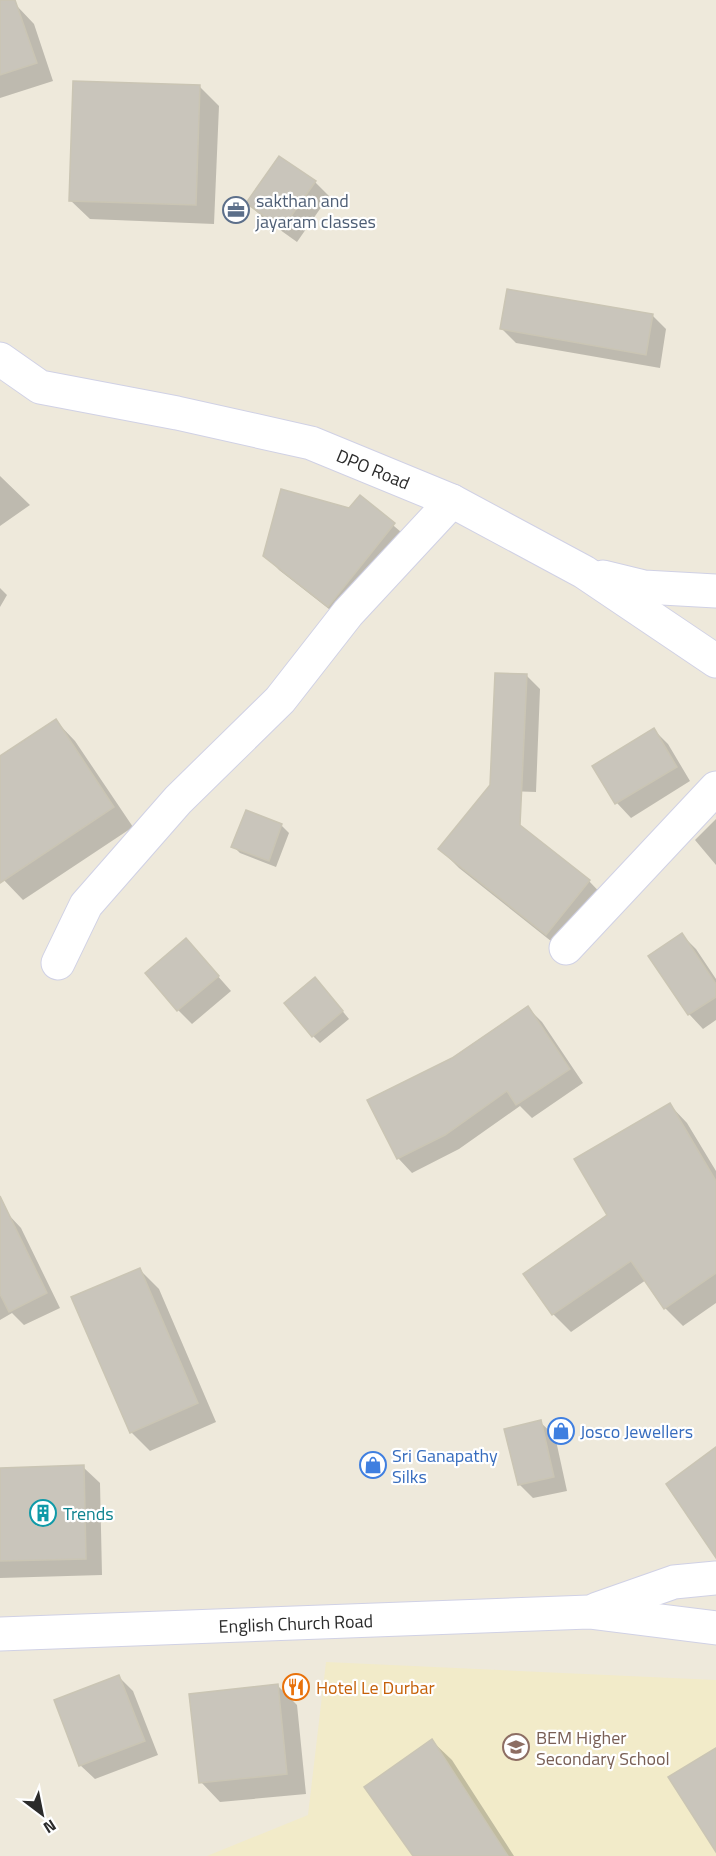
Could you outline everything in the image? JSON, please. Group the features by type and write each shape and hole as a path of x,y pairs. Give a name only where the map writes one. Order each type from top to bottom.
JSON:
{"street":[{"name":"DPO Road","path":"0,359 40,387 177,413 311,443 452,501 584,572 716,661"},
{"path":"58,963 86,905 178,800 280,700 348,613 452,501"},
{"path":"584,572 644,587 716,591"},
{"path":"566,948 716,788"},
{"name":"English Church Road","path":"590,1612 674,1582 716,1578"},
{"name":"English Church Road","path":"0,1634 590,1612 716,1628"}],"shaded area":[{"name":"BEM Higher Secondary School","path":"326,1662 716,1680 716,1856 207,1856 308,1815"}],"building":[{"path":"0,0 15,0 37,63 0,75"},
{"path":"73,81 200,85 196,205 69,201"},
{"path":"279,156 316,181 282,229 246,203"},
{"path":"507,289 653,314 646,355 500,329"},
{"path":"281,489 349,508 360,495 395,523 328,607 263,556"},
{"path":"495,673 527,674 520,825 590,880 546,935 438,849 490,785"},
{"path":"56,719 114,807 0,883 0,756"},
{"path":"654,728 677,767 615,804 592,766"},
{"path":"246,810 282,824 269,861 231,847"},
{"path":"682,933 716,984 716,997 688,1015 648,956"},
{"path":"186,938 219,976 177,1011 145,973"},
{"path":"315,977 343,1011 312,1037 284,1003"},
{"path":"528,1006 570,1069 516,1105 507,1091 445,1135 397,1159 367,1100 452,1058"},
{"path":"670,1103 716,1181 716,1273 664,1309 631,1261 552,1315 523,1274 607,1215 574,1159"},
{"path":"0,1196 47,1293 9,1312 0,1294"},
{"path":"140,1268 198,1403 130,1433 71,1297"},
{"path":"541,1420 554,1477 518,1485 504,1429"},
{"path":"716,1447 716,1558 666,1484"},
{"name":"Trends","path":"84,1465 86,1559 0,1561 0,1468"},
{"path":"119,1675 145,1741 79,1766 54,1700"},
{"path":"278,1684 287,1774 199,1783 189,1694"},
{"path":"432,1739 508,1856 413,1856 364,1787"},
{"path":"716,1748 716,1852 668,1777"}],"place":[{"name":"sakthan and jayaram classes","path":"236,210"},
{"name":"Josco Jewellers","path":"561,1431"},
{"name":"Sri Ganapathy Silks","path":"373,1465"},
{"name":"Trends","path":"43,1513"},
{"name":"Hotel Le Durbar","path":"296,1687"},
{"name":"BEM Higher Secondary School","path":"516,1747"}]}
